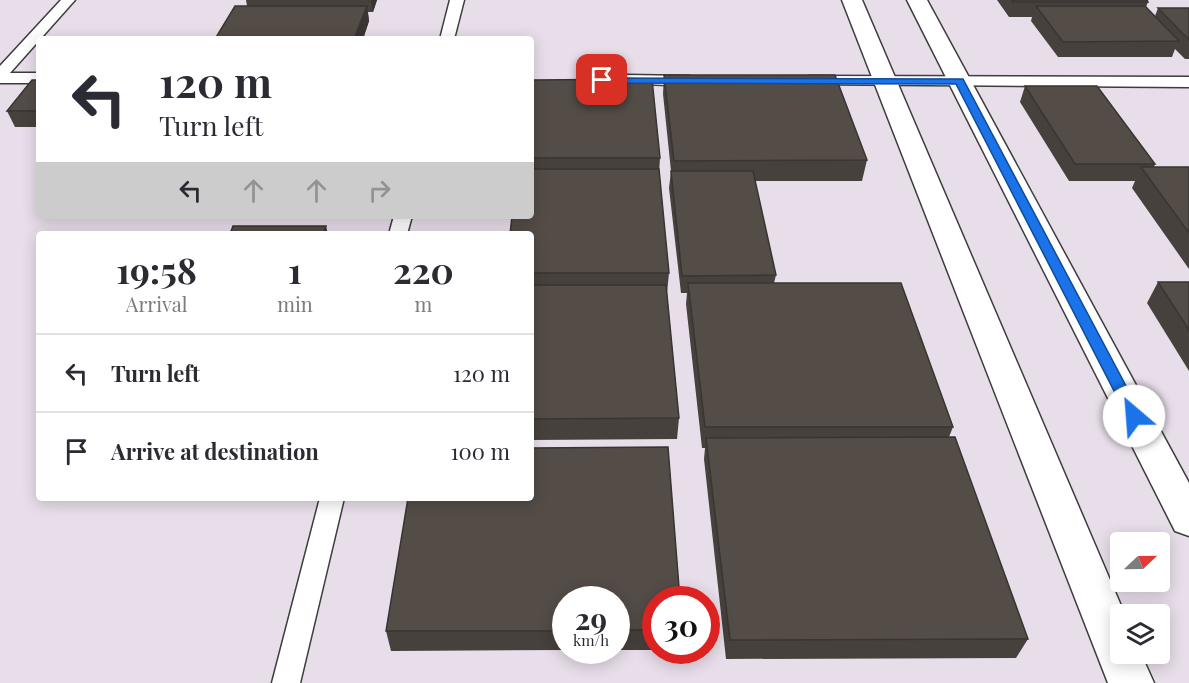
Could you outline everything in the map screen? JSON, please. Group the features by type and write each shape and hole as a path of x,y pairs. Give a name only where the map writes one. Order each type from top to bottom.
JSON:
{"street":[{"path":"852,0 1131,683"},
{"path":"917,0 1189,520"}],"lane":[{"path":"36,36 68,0"},
{"path":"448,36 457,0"},
{"path":"0,77 36,36"},
{"path":"0,77 36,78"},
{"path":"614,80 708,81"},
{"path":"791,81 1189,82"},
{"path":"286,683 331,501"}],"shaded area":[{"path":"0,0 1189,0 1189,683 0,683"}],"building":[{"path":"1012,0 1147,0 1148,2 1013,2"},
{"path":"235,6 367,6 355,36 217,36"},
{"path":"1036,6 1145,6 1179,41 1063,42"},
{"path":"1158,8 1189,8 1189,40"},
{"path":"664,75 835,75 867,160 674,161"},
{"path":"652,79 660,158 534,158 534,80"},
{"path":"32,80 36,80 36,111 7,111"},
{"path":"1025,86 1097,86 1155,164 1075,164"},
{"path":"1141,167 1189,167 1189,233"},
{"path":"534,169 659,169 669,273 534,273 534,231 510,231 512,219 534,219"},
{"path":"671,171 753,171 776,275 682,276"},
{"path":"233,226 326,226 324,231 231,231"},
{"path":"1158,282 1189,282 1189,330"},
{"path":"688,283 901,283 953,427 705,427"},
{"path":"534,285 666,285 679,418 534,419"},
{"path":"955,437 1028,639 730,640 706,438"},
{"path":"668,447 679,586 642,586 642,630 630,630 630,586 552,586 552,631 386,631 408,501 534,501 534,448"}],"route":[{"path":"602,80 960,81 1134,416"}]}
